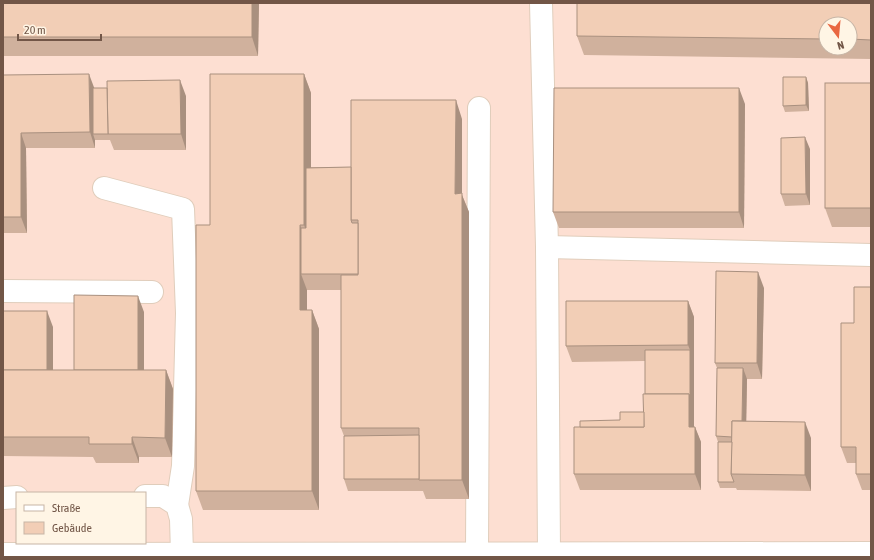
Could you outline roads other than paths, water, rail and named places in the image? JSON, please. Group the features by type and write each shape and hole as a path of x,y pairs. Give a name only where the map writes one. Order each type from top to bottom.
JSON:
{"street":[{"path":"541,3 547,247 549,554"},
{"path":"477,554 479,108"},
{"path":"104,188 183,209 187,313 183,466 177,505 181,519 182,554"},
{"path":"547,247 871,255"},
{"path":"3,291 152,292"},
{"path":"146,496 163,496 177,505"},
{"path":"3,498 16,498"},
{"path":"3,554 871,553"}]}
